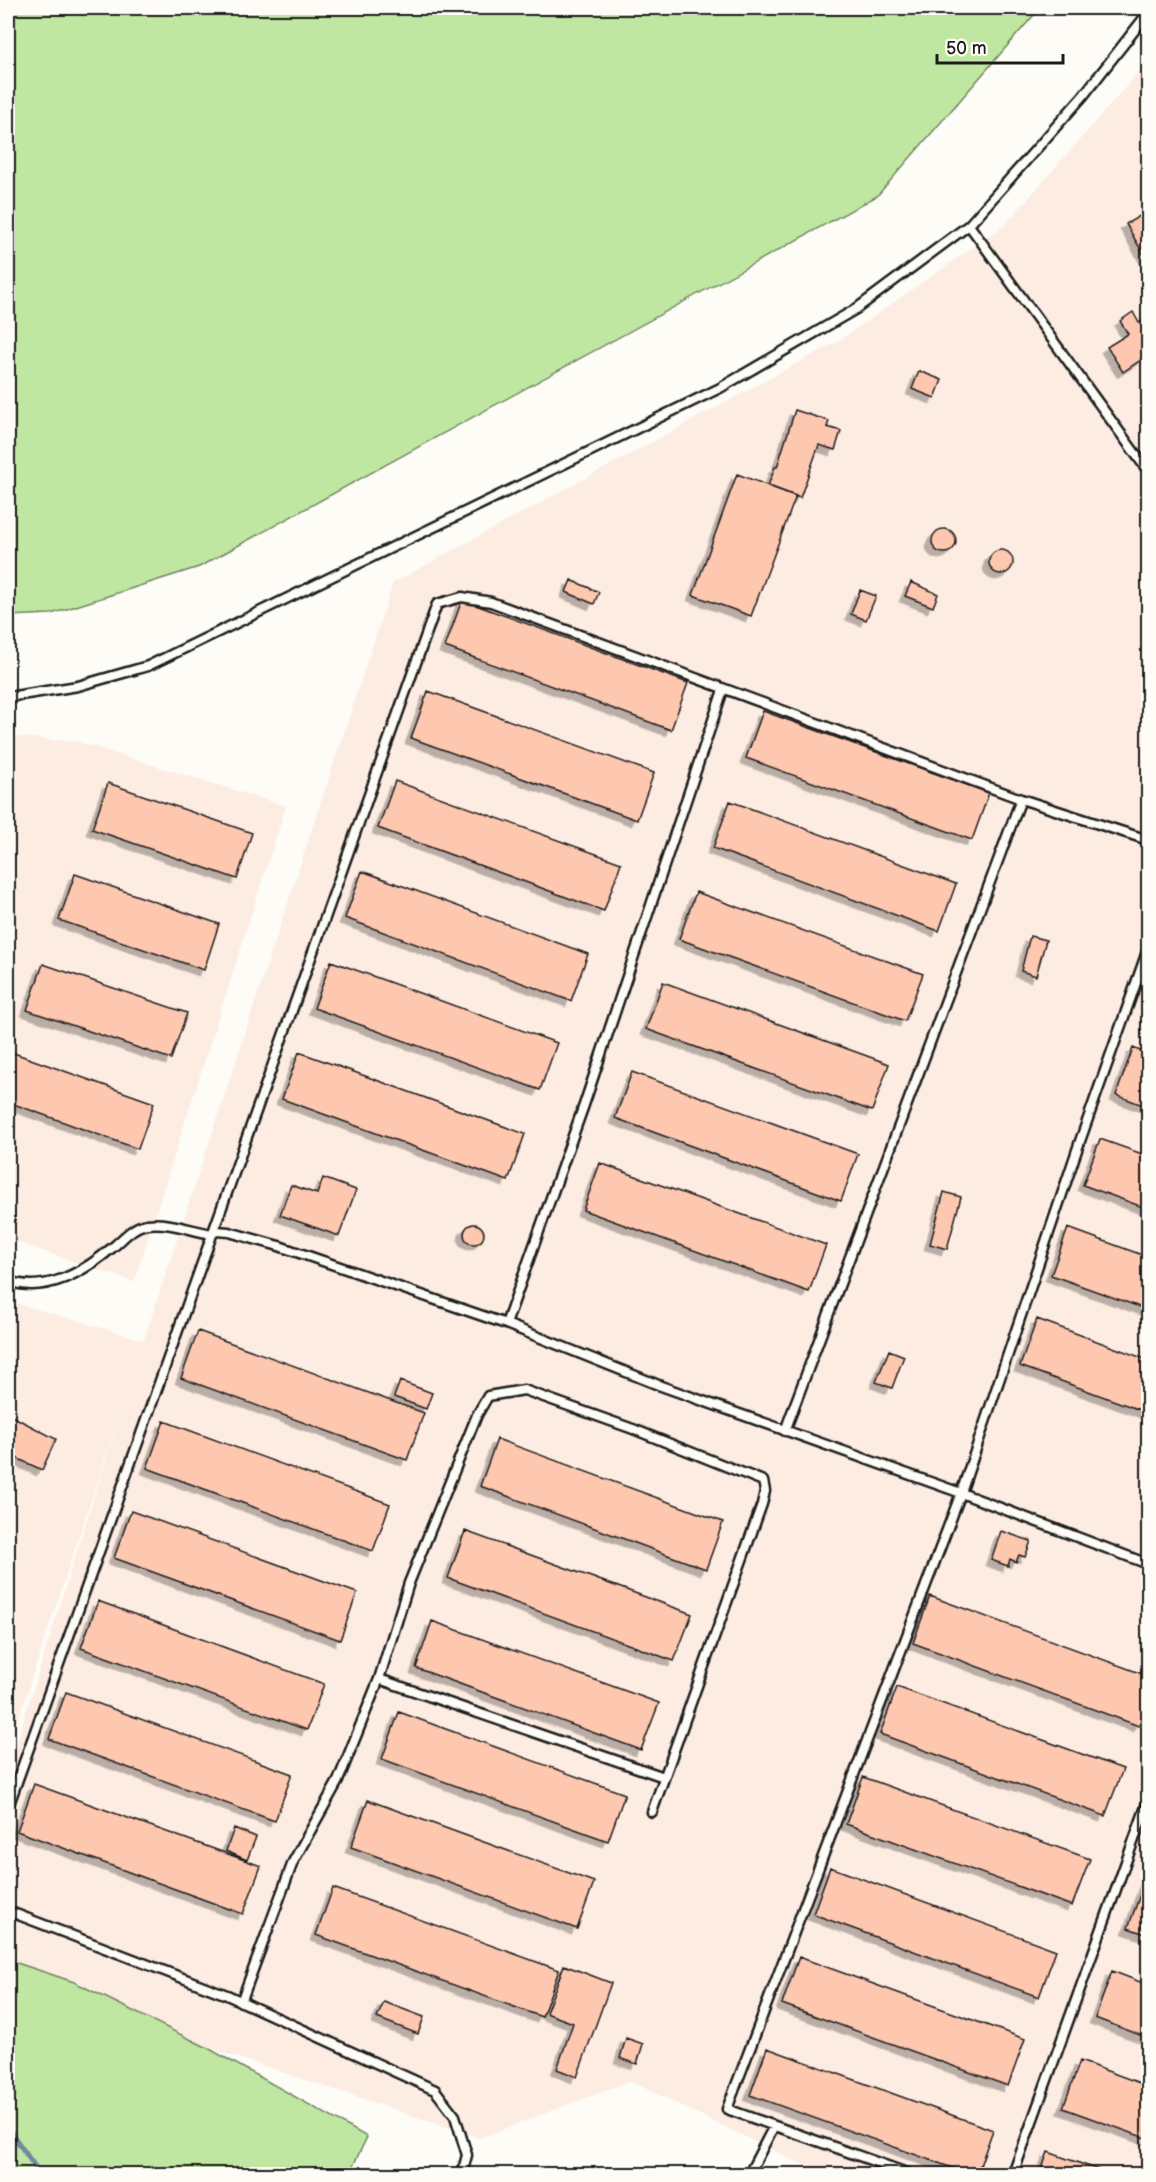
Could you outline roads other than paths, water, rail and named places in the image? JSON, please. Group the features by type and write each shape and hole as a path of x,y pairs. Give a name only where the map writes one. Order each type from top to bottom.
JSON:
{"lane":[{"path":"8,697 78,686 148,666 710,393 856,309 969,225 1083,96 1149,13"},
{"path":"969,225 1149,471"},
{"path":"8,1807 437,604 462,597 490,602 1021,799 1149,840"},
{"path":"506,1324 584,1105 723,690"},
{"path":"786,1431 1021,799"},
{"path":"910,2175 727,2109 962,1493 1079,1144 1149,949"},
{"path":"8,1281 21,1286 61,1281 97,1261 134,1229 147,1224 212,1234 216,1231 229,1232 279,1246 506,1324 661,1386 962,1493 1149,1564"},
{"path":"241,2002 293,1862 338,1781 380,1679 409,1583 477,1415 488,1396 524,1390 633,1429 763,1481 765,1491 762,1504 652,1812"},
{"path":"380,1679 664,1777"},
{"path":"1013,2175 1149,1801"},
{"path":"8,1911 241,2002 435,2090 455,2116 467,2155 462,2175"},
{"path":"748,2175 774,2126"}],"waterway":[{"path":"8,2128 40,2174"}]}
